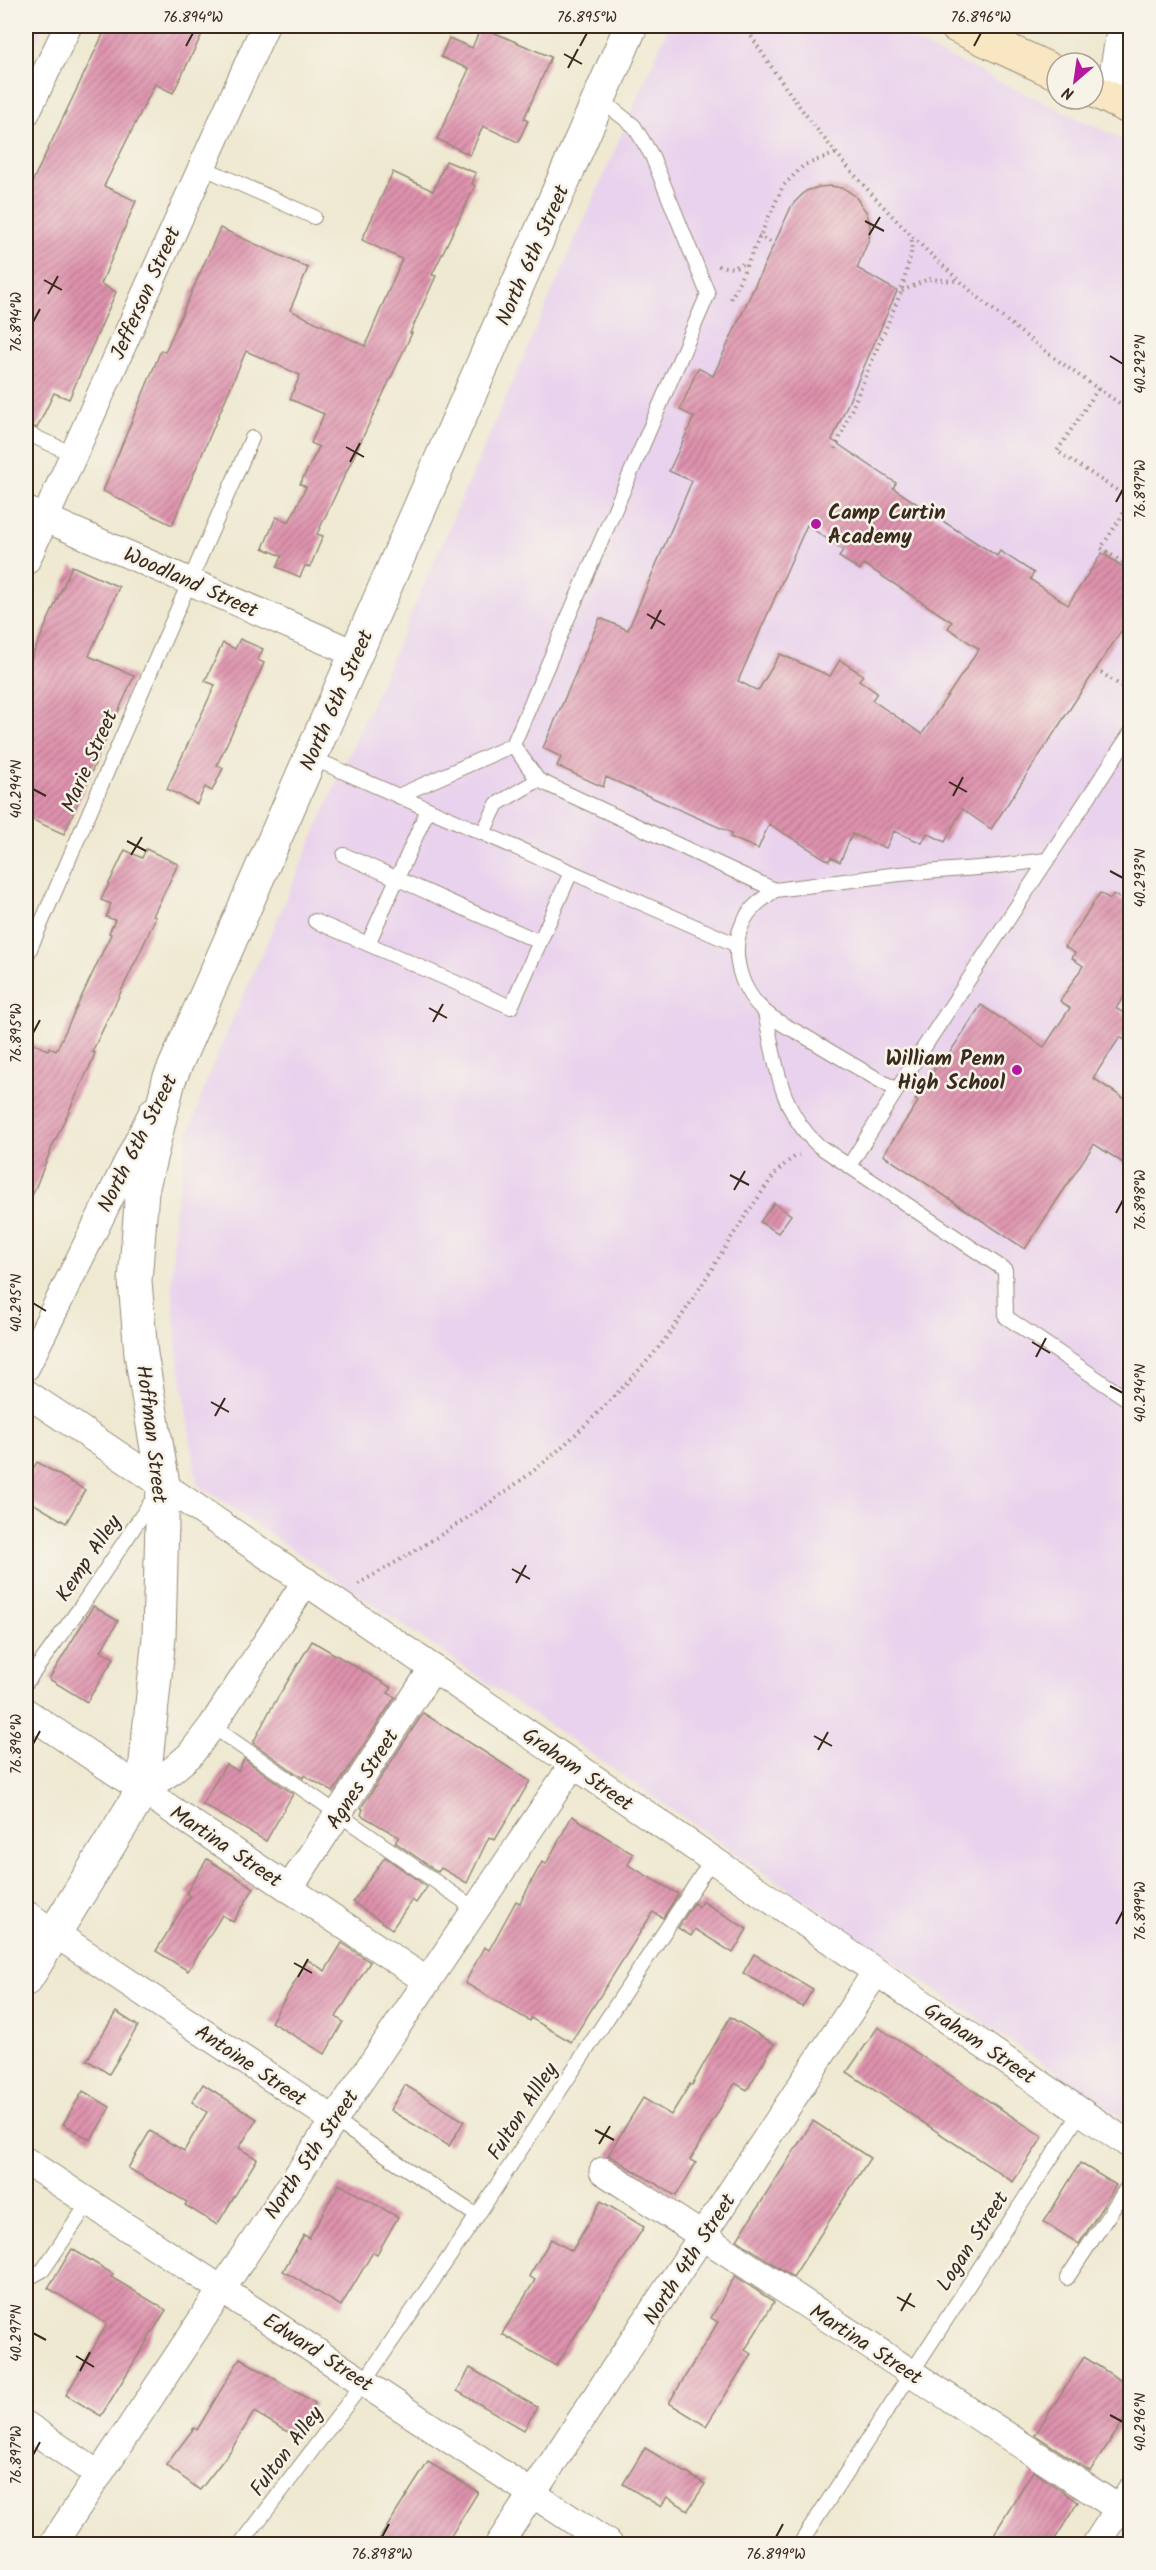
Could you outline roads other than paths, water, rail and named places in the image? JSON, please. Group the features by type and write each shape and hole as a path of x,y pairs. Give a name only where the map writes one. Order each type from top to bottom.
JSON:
{"main road":[{"path":"964,27 1045,67"}],"street":[{"path":"26,113 68,26"},
{"name":"Jefferson Street","path":"26,561 35,514 73,454 265,26"},
{"name":"North 6th Street","path":"26,1367 169,1080 632,26"},
{"path":"1111,98 1121,26"},
{"name":"Woodland Street","path":"35,514 356,654"},
{"name":"Hoffman Street","path":"143,1791 159,1637 163,1484 141,1354 135,1281 142,1191 169,1080"},
{"name":"Graham Street","path":"26,1393 306,1581 572,1766 1131,2145"},
{"name":"Hoffman Street","path":"26,1979 143,1791 190,1755 212,1726 306,1581"},
{"name":"Agnes Street","path":"289,1888 433,1668"},
{"name":"Martina Street","path":"26,1712 427,1981"},
{"name":"North 5th Street","path":"53,2544 572,1766"},
{"name":"Antoine Street","path":"26,1914 334,2120"},
{"name":"North 4th Street","path":"499,2544 704,2237 876,1972"},
{"name":"Edward Street","path":"26,2161 609,2544"},
{"name":"Martina Street","path":"603,2171 910,2374 1127,2506"},
{"path":"26,2425 99,2475"},
{"path":"1096,2544 1127,2506"}],"lane":[{"path":"398,796 513,745 708,294 652,156 634,126 600,99"},
{"path":"202,167 314,217"},
{"path":"26,432 73,454"},
{"name":"Marie Street","path":"26,958 252,438"},
{"path":"849,1166 1046,860 1131,734"},
{"path":"513,745 538,780 775,890"},
{"path":"310,757 737,945"},
{"path":"483,833 497,804 538,780"},
{"path":"368,944 428,809"},
{"path":"344,855 540,942"},
{"path":"897,1090 765,1013 755,1002 741,979 737,945 747,915 775,890 899,874 1046,860"},
{"path":"315,921 511,1007 571,872"},
{"path":"765,1013 787,1103 804,1133 819,1146 1005,1270 1005,1317 1131,1401"},
{"name":"Kemp Alley","path":"26,1683 82,1605 163,1484"},
{"path":"212,1726 475,1909"},
{"name":"Fulton Allley","path":"364,2382 477,2216 711,1861"},
{"name":"Logan Street","path":"800,2544 1081,2112"},
{"name":"Antoine Street","path":"334,2120 477,2216"},
{"path":"1067,2278 1131,2183"},
{"path":"26,2272 34,2275 43,2271 89,2202"},
{"name":"Fulton Alley","path":"241,2544 364,2382"}],"place":[{"name":"Camp Curtin Academy","path":"816,524"},
{"name":"William Penn High School","path":"1017,1070"}]}
